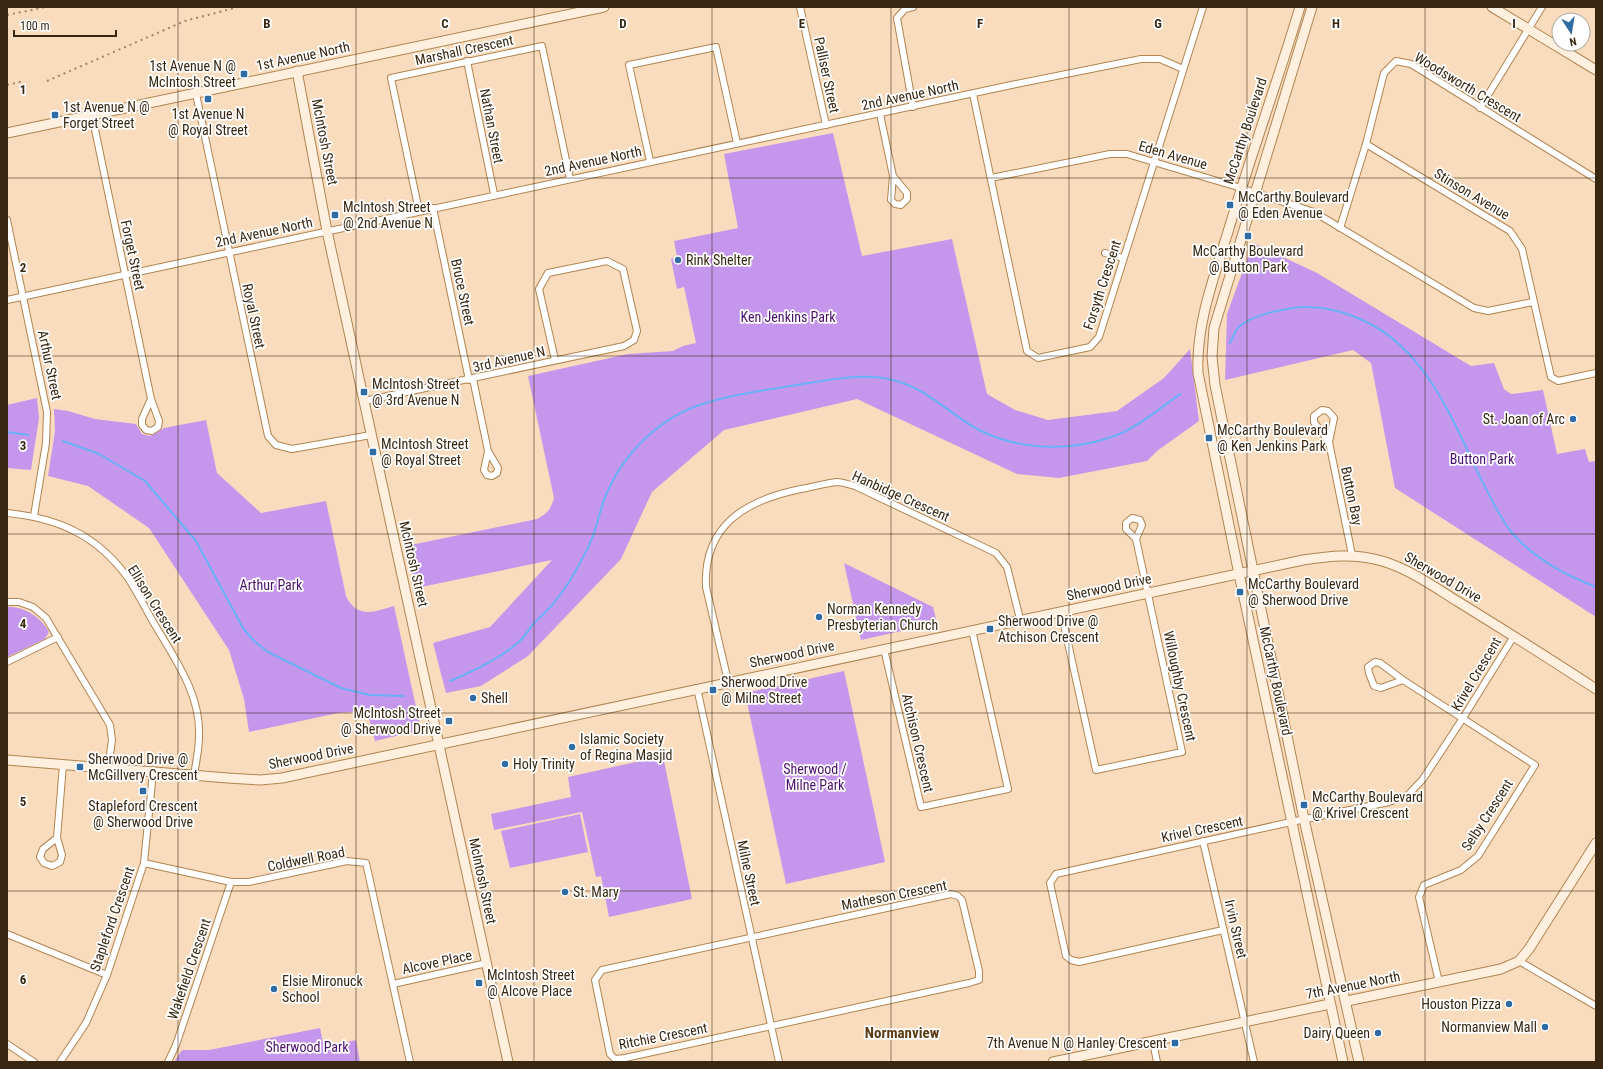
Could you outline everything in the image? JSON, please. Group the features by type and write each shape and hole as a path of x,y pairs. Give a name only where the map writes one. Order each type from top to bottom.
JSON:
{"street":[{"name":"1st Avenue North","path":"7,133 604,7"},
{"name":"Palliser Street","path":"800,7 826,125"},
{"path":"913,7 905,9 897,18 913,107"},
{"name":"Forsyth Crescent","path":"974,94 1027,351 1038,358 1090,346 1099,337 1153,161 1203,7"},
{"name":"McCarthy Boulevard","path":"1300,7 1241,188 1202,319 1198,373 1291,822 1343,1062"},
{"name":"McCarthy Boulevard","path":"1312,7 1214,328 1212,357 1215,385 1252,571 1304,819 1347,1000 1359,1062"},
{"path":"1492,7 1596,70"},
{"path":"1480,108 1542,7"},
{"name":"Marshall Crescent","path":"419,211 391,78 467,61 542,46 570,179"},
{"path":"650,161 629,65 716,47 737,143"},
{"name":"2nd Avenue North","path":"7,300 494,194 1141,59 1160,59 1183,69"},
{"name":"Nathan Street","path":"467,61 494,194"},
{"name":"Woodsworth Crescent","path":"1340,228 1366,144 1384,73 1396,61 1411,64 1596,179"},
{"name":"McIntosh Street","path":"297,72 327,231 508,1062"},
{"name":"Royal Street","path":"196,94 268,436 276,446 292,448 371,435"},
{"path":"880,114 893,176"},
{"name":"Forget Street","path":"92,115 151,399 159,421 158,427 152,431 146,430 142,425 142,419 151,399"},
{"name":"Stinson Avenue","path":"1366,144 1510,230 1522,249 1551,377 1558,381 1596,373"},
{"name":"Eden Avenue","path":"991,178 1110,154 1127,154 1255,192 1314,212 1474,308 1488,311 1533,302"},
{"name":"Bruce Street","path":"433,208 488,451"},
{"name":"Arthur Street","path":"7,220 22,296 48,412 46,443 34,516"},
{"path":"1105,253 1124,258"},
{"name":"3rd Avenue N","path":"364,401 471,380 555,360 624,346 634,340 637,331 623,270 607,261 548,273 539,289 555,360"},
{"name":"Button Bay","path":"1328,442 1334,418 1328,411 1322,410 1316,413 1314,422 1328,442 1352,555"},
{"name":"Hanbidge Crescent","path":"728,682 706,587 708,557 720,531 736,515 746,507 783,493 838,482 855,486 996,552 1007,567 1020,620"},
{"name":"Ellison Crescent","path":"7,513 34,516 60,524 84,536 108,554 128,578 188,680 195,703 199,735 194,775"},
{"path":"1136,539 1148,593"},
{"name":"Sherwood Drive","path":"7,760 260,780 282,778 697,688 1303,560 1352,555 1380,560 1408,571 1514,636 1596,689"},
{"name":"Willoughby Crescent","path":"1061,611 1096,770 1182,752 1148,593"},
{"path":"7,602 19,602 33,607 46,618 58,637 110,725 112,740 108,769"},
{"name":"Atchison Crescent","path":"884,649 922,807 1000,791 1008,789 972,630"},
{"name":"Krivel Crescent","path":"1223,930 1079,962 1070,960 1066,956 1050,883 1056,874 1304,819 1389,802 1408,795 1423,779 1514,636"},
{"path":"7,662 58,637"},
{"path":"1403,680 1381,688 1374,686 1368,667 1375,662 1380,663 1403,680 1463,718"},
{"name":"Milne Street","path":"697,688 779,1062"},
{"name":"Selby Crescent","path":"1439,982 1419,897 1424,885 1461,870 1478,856 1535,765 1463,718"},
{"path":"57,838 63,765"},
{"name":"Stapleford Crescent","path":"60,1062 86,1023 107,975 144,863 153,772"},
{"name":"Irvin Street","path":"1203,841 1254,1062"},
{"name":"7th Avenue North","path":"1053,1062 1501,969 1519,961 1529,949 1596,843"},
{"name":"Coldwell Road","path":"144,863 231,882 249,882 347,861 366,863 410,1062"},
{"name":"Wakefield Crescent","path":"168,1062 176,1045 231,882"},
{"name":"Matheson Crescent","path":"751,937 951,894 958,896 962,900 979,971 979,980 970,983 770,1026"},
{"path":"7,934 107,975"},
{"name":"Ritchie Crescent","path":"751,937 602,970 595,980 610,1054 615,1059 625,1058 770,1026"},
{"path":"1519,961 1596,1006"},
{"name":"Alcove Place","path":"393,984 487,963"},
{"path":"1153,1042 1157,1062"},
{"path":"7,1044 34,1062"}],"green space":[{"name":"Ken Jenkins Park","path":"833,133 862,256 952,239 987,394 1015,410 1048,420 1117,411 1164,378 1190,349 1199,421 1157,451 1147,461 1059,478 1017,474 857,399 724,430 652,492 621,559 528,656 481,686 446,693 433,643 490,627 552,560 416,588 406,546 537,519 546,513 554,498 528,376 628,354 673,351 683,346 696,343 684,287 677,289 671,259 677,257 674,241 738,228 724,154"},
{"name":"Button Park","path":"1253,243 1317,273 1471,366 1494,363 1504,389 1511,394 1543,390 1557,454 1585,449 1589,462 1596,461 1596,617 1395,488 1371,363 1353,350 1225,380 1227,314"},
{"path":"37,398 39,418 31,470 7,468 7,405"},
{"name":"Arthur Park","path":"54,409 68,411 95,419 136,424 142,434 150,436 164,428 206,420 217,473 261,513 326,501 346,596 350,603 355,608 367,612 373,612 394,606 421,730 375,741 367,711 338,713 249,732 244,699 229,650 149,528 88,486 48,476 55,431"},
{"path":"844,563 933,607 937,623 861,640"},
{"path":"7,607 20,608 37,617 49,632 45,639 7,657"},
{"name":"Sherwood / Milne Park","path":"844,671 885,862 786,884 745,693"},
{"path":"663,756 692,899 609,917 601,876 596,877 582,812 494,830 491,814 571,797 568,777"},
{"path":"580,814 588,852 510,868 501,831"},
{"name":"Sherwood Park","path":"320,1028 324,1047 356,1040 360,1062 174,1062 182,1050 209,1050"}],"waterway":[{"path":"1230,343 1235,332 1244,323 1272,312 1301,307 1317,307 1340,312 1355,317 1379,329 1400,345 1417,363 1433,384 1446,407 1481,479 1504,521 1513,534 1521,543 1541,558 1563,572 1596,587"},
{"path":"450,681 486,664 504,653 522,639 532,625 553,604 569,582 586,552 594,533 606,495 623,464 634,450 659,426 690,409 727,397 790,386 842,378 880,378 906,384 918,390 979,430 996,437 1032,446 1051,447 1070,446 1107,439 1124,432 1146,419 1180,394"},
{"path":"7,432 28,435"},
{"path":"63,441 99,454 145,481 196,541 243,628 254,641 268,652 341,688 370,695 404,696"}],"railway":[{"path":"7,15 46,7"},
{"path":"47,81 185,21 238,7"},
{"path":"7,85 24,81"}],"place":[{"name":"1st Avenue N @ McIntosh Street","path":"244,74"},
{"name":"1st Avenue N @ Royal Street","path":"208,99"},
{"name":"1st Avenue N @ Forget Street","path":"55,115"},
{"name":"McCarthy Boulevard @ Eden Avenue","path":"1230,205"},
{"name":"McIntosh Street @ 2nd Avenue N","path":"335,215"},
{"name":"McCarthy Boulevard @ Button Park","path":"1248,236"},
{"name":"Rink Shelter","path":"678,260"},
{"name":"McIntosh Street @ 3rd Avenue N","path":"364,392"},
{"name":"St. Joan of Arc","path":"1573,419"},
{"name":"McCarthy Boulevard @ Ken Jenkins Park","path":"1209,438"},
{"name":"McIntosh Street @ Royal Street","path":"373,452"},
{"name":"McCarthy Boulevard @ Sherwood Drive","path":"1240,592"},
{"name":"Norman Kennedy Presbyterian Church","path":"819,617"},
{"name":"Sherwood Drive @ Atchison Crescent","path":"990,629"},
{"name":"Sherwood Drive @ Milne Street","path":"713,690"},
{"name":"Shell","path":"473,698"},
{"name":"McIntosh Street @ Sherwood Drive","path":"449,721"},
{"name":"Islamic Society of Regina Masjid","path":"572,747"},
{"name":"Holy Trinity","path":"505,764"},
{"name":"Sherwood Drive @ McGillvery Crescent","path":"80,767"},
{"name":"Stapleford Crescent @ Sherwood Drive","path":"143,791"},
{"name":"McCarthy Boulevard @ Krivel Crescent","path":"1304,805"},
{"name":"St. Mary","path":"565,892"},
{"name":"McIntosh Street @ Alcove Place","path":"479,983"},
{"name":"Elsie Mironuck School","path":"274,989"},
{"name":"Houston Pizza","path":"1509,1004"},
{"name":"Normanview Mall","path":"1545,1027"},
{"name":"Dairy Queen","path":"1378,1033"},
{"name":"7th Avenue N @ Hanley Crescent","path":"1175,1043"}],"district":[{"name":"Normanview","path":"902,1033"}]}
